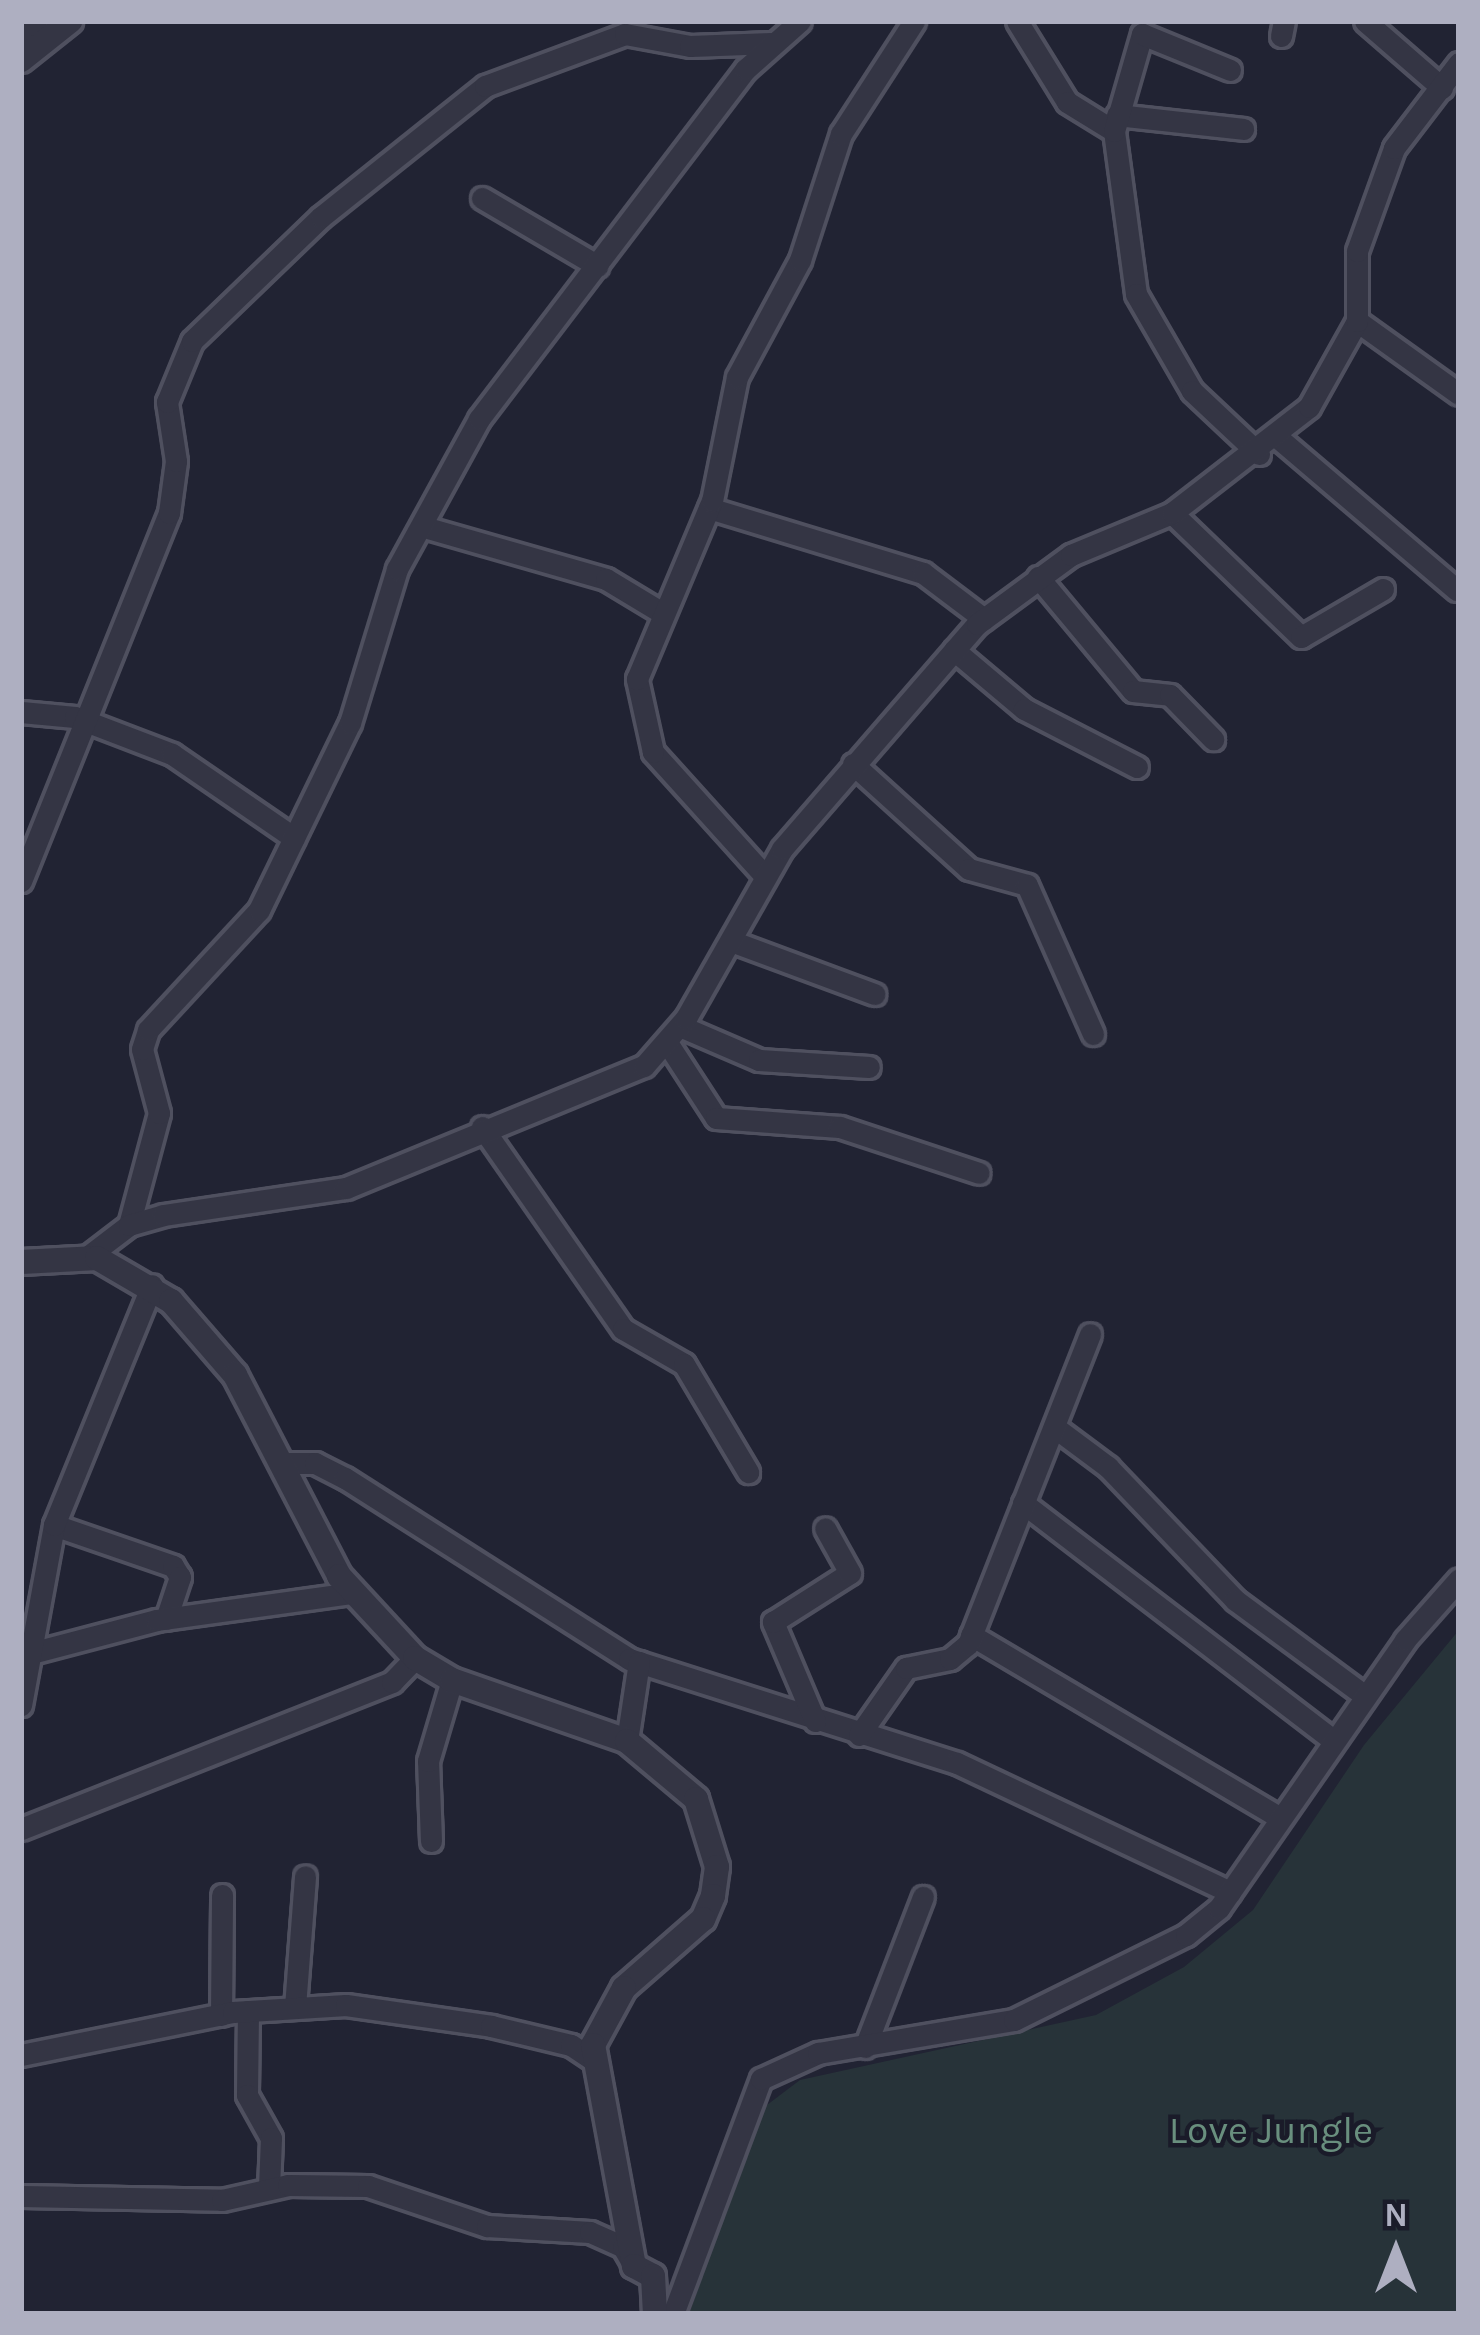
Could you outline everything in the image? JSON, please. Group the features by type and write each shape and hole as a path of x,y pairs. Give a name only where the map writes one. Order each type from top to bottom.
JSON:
{"street":[{"path":"21,35 36,21"},
{"path":"21,60 70,21"},
{"path":"129,1225 159,1113 144,1037 259,910 350,723 397,569 496,391 772,44 800,21"},
{"path":"764,875 645,738 637,680 659,610 709,508 737,377 800,260 841,134 914,21"},
{"path":"1017,21 1066,102 1115,123 1243,129"},
{"path":"1365,21 1442,88"},
{"path":"1230,70 1143,27 1115,123 1136,294 1192,391 1259,454"},
{"path":"21,881 88,722 176,486 171,380 221,309 485,86 626,34 690,46 772,44"},
{"path":"87,1257 129,1225 346,1188 482,1127 622,1081 674,1035 764,875 853,764 984,619 1038,577 1172,513 1259,454 1309,407 1357,321 1361,232 1394,148 1459,63"},
{"path":"482,198 598,266"},
{"path":"1357,321 1459,394"},
{"path":"1277,437 1457,590"},
{"path":"709,508 923,573 984,619"},
{"path":"1172,513 1301,637 1384,589"},
{"path":"424,527 606,579 659,610"},
{"path":"1038,577 1133,691 1170,694 1213,739"},
{"path":"954,650 1024,709 1136,767"},
{"path":"21,712 88,722 172,754 294,838"},
{"path":"853,764 953,858 1028,885 1093,1034"},
{"path":"731,941 874,994"},
{"path":"674,1035 759,1060 868,1067"},
{"path":"674,1035 716,1118 840,1126 979,1173"},
{"path":"482,1127 623,1329 684,1364 748,1472"},
{"path":"21,1262 87,1257 152,1286 235,1375 351,1593 416,1658 452,1680 627,1741 696,1799 717,1867 703,1919 604,2012 593,2060 634,2266"},
{"path":"21,1705 31,1653 31,1605 54,1525 152,1286"},
{"path":"859,1735 907,1668 958,1656 971,1635 1057,1429 1090,1334"},
{"path":"1057,1429 1108,1467 1235,1600 1365,1696"},
{"path":"281,1463 315,1463 345,1478 639,1662 975,1770 1068,1823 1230,1892"},
{"path":"1023,1502 1333,1740"},
{"path":"54,1525 173,1566 180,1577 166,1619"},
{"path":"815,1721 773,1622 850,1573 825,1528"},
{"path":"673,2314 760,2079 794,2058 1050,2008 1186,1935 1230,1892 1365,1696 1459,1579"},
{"path":"31,1653 166,1619 351,1593"},
{"path":"971,1635 1280,1817"},
{"path":"21,1829 392,1682 416,1658"},
{"path":"627,1741 639,1662"},
{"path":"430,1841 428,1761 452,1680"},
{"path":"295,2007 305,1876"},
{"path":"221,2015 222,1894"},
{"path":"865,2047 923,1897"},
{"path":"21,2055 221,2015 295,2007 411,2011 571,2045 593,2060"},
{"path":"248,2011 247,2095 271,2138 269,2187"},
{"path":"21,2196 222,2200 269,2187 368,2186 487,2226 577,2228 618,2243 634,2266 652,2276 655,2314"}],"green space":[{"name":"Love Jungle","path":"1459,1630 1459,2314 689,2314 763,2108 800,2080 1096,2015 1184,1967 1253,1910 1364,1745"}]}
